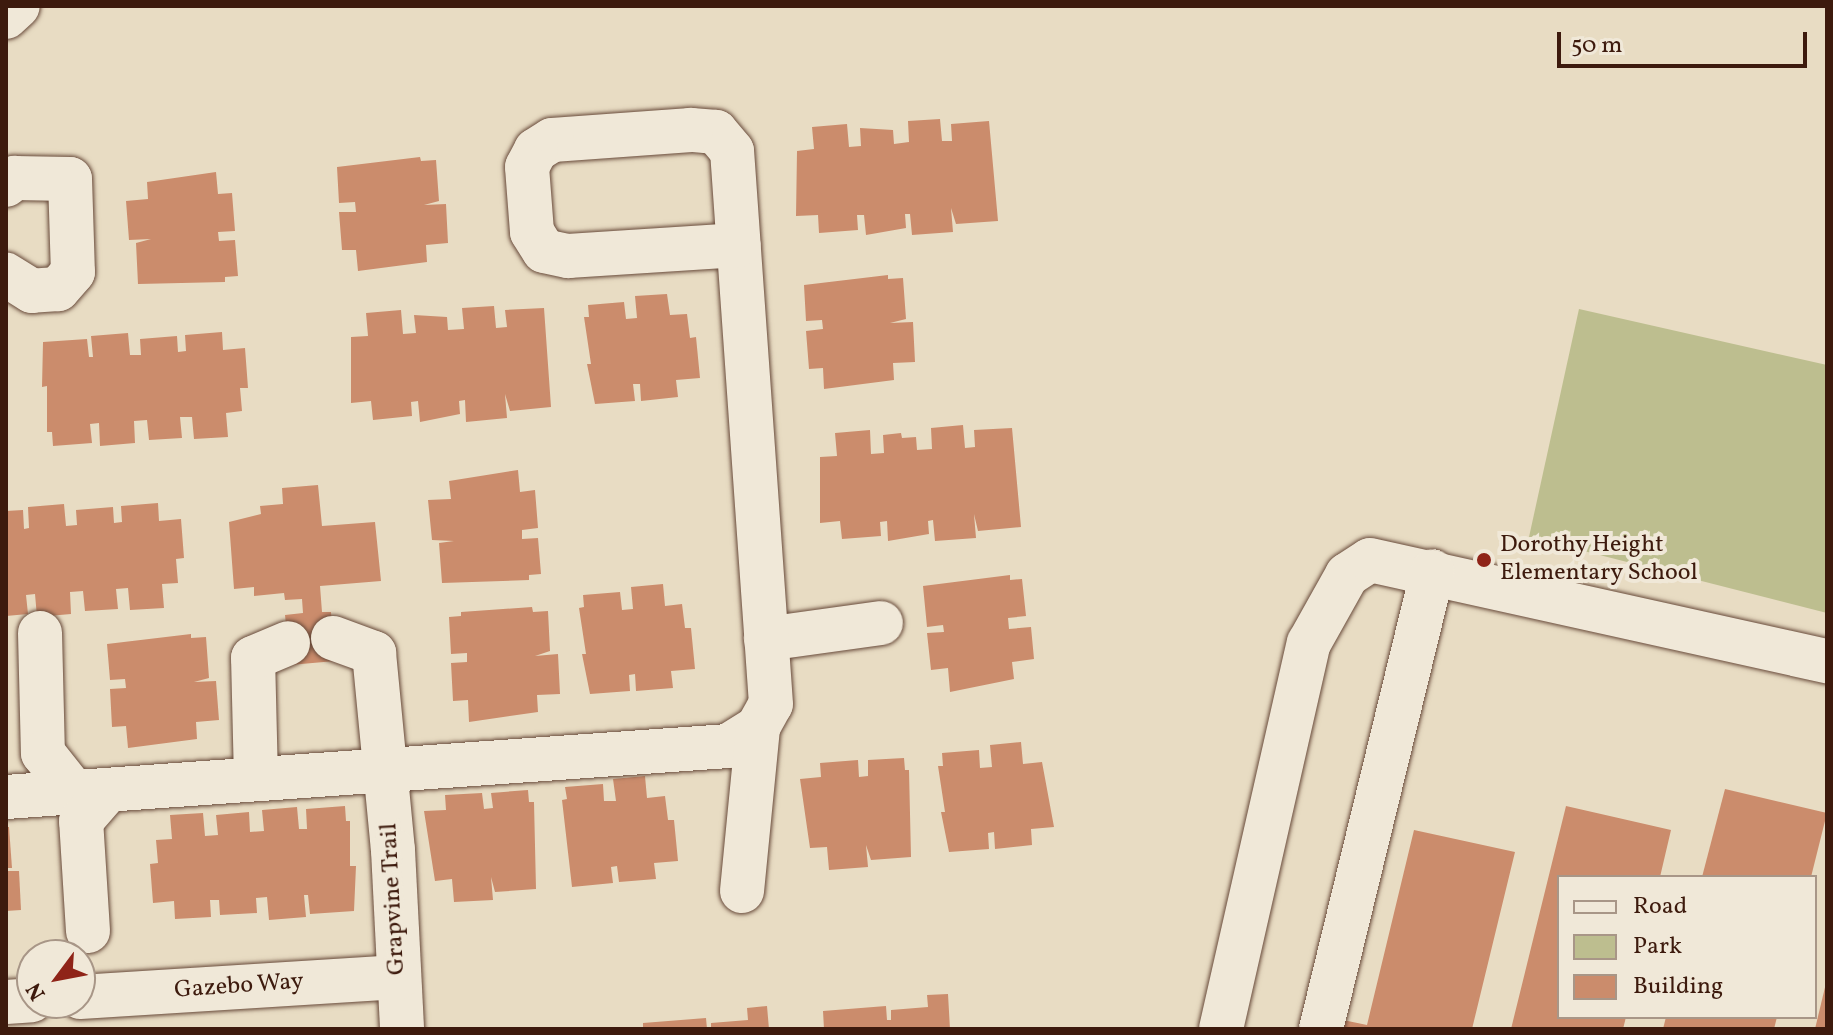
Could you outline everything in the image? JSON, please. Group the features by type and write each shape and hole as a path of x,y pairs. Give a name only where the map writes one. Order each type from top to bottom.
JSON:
{"street":[{"path":"6,17 18,6"},
{"path":"739,245 568,256 544,251 532,232 527,167 536,150 552,140 716,132 732,151 739,245 766,639 771,704 758,727 742,891"},
{"path":"6,185 14,178 70,179 73,272 58,289 32,291 6,275"},
{"path":"1221,1029 1309,643 1347,575 1370,560 1433,571 1827,661"},
{"path":"1321,1029 1433,571"},
{"path":"766,639 881,623"},
{"path":"40,633 43,753 91,791"},
{"name":"Grapvine Trail","path":"333,638 374,653 402,1029"},
{"path":"256,779 253,658 288,643"},
{"path":"6,797 728,746 758,727"},
{"path":"88,931 81,821 91,791"},
{"name":"Gazebo Way","path":"96,996 398,977"}],"green space":[{"path":"1579,309 1827,365 1827,613 1529,537"}],"building":[{"path":"940,119 942,141 952,141 951,124 989,121 998,221 956,224 951,208 953,232 912,235 910,214 905,214 906,228 866,235 864,215 857,215 858,230 819,233 818,215 796,216 797,151 814,149 812,127 847,124 849,147 861,146 860,128 893,130 894,144 909,142 908,121"},
{"path":"420,157 421,161 436,160 439,201 424,205 446,204 448,243 426,245 427,262 358,271 356,250 342,250 339,212 356,212 355,202 339,203 337,167"},
{"path":"216,172 218,194 232,193 235,231 218,232 219,241 235,240 238,276 225,277 225,282 138,284 136,243 151,239 129,240 126,201 148,199 147,182"},
{"path":"888,275 888,279 903,278 906,319 890,323 913,322 915,362 893,363 894,380 824,389 823,368 809,369 806,331 823,329 822,320 806,321 804,285"},
{"path":"667,294 670,315 687,314 690,338 696,337 700,378 676,380 678,397 641,401 640,384 633,384 635,401 595,404 587,364 591,364 584,317 589,317 588,305 624,302 626,319 637,318 635,296"},
{"path":"494,306 496,328 507,327 505,310 544,308 551,407 510,411 505,394 507,418 466,422 465,400 459,401 460,414 420,422 418,401 411,402 412,416 373,420 371,401 351,403 351,337 368,336 366,313 401,310 403,334 416,333 414,315 447,317 448,330 464,329 462,308"},
{"path":"222,332 223,350 245,348 248,388 240,388 242,411 226,413 228,437 194,439 192,417 180,417 182,438 149,440 147,420 134,421 135,443 100,446 99,423 90,424 92,443 53,446 52,432 47,432 47,386 42,387 43,342 87,339 89,357 93,357 91,336 128,333 130,355 141,355 140,339 177,336 178,352 186,351 185,335"},
{"path":"963,425 965,448 975,447 974,430 1012,428 1021,527 978,531 974,514 976,538 935,541 933,520 928,521 929,534 888,541 887,521 880,522 881,536 842,539 840,521 820,523 820,457 837,456 835,433 870,430 871,454 884,453 883,435 901,433 902,438 916,437 917,450 932,449 931,428"},
{"path":"518,470 520,492 535,490 538,528 522,530 522,539 538,538 541,574 529,575 529,580 442,583 439,543 454,541 432,540 428,500 451,499 449,481"},
{"path":"318,485 322,526 375,522 381,581 320,586 322,612 331,612 335,661 290,665 285,615 303,613 302,599 285,600 284,593 254,596 254,587 234,589 229,522 261,514 260,506 283,504 282,488"},
{"path":"158,503 159,521 181,519 184,558 176,559 178,583 162,584 164,608 130,610 128,588 116,589 118,609 85,611 83,591 70,592 71,614 37,617 35,594 26,595 28,614 6,616 6,511 23,510 24,529 29,528 28,507 64,504 66,526 77,525 76,510 113,507 114,523 122,522 121,506"},
{"path":"1010,575 1010,580 1022,579 1026,616 1008,618 1009,629 1031,627 1034,659 1012,662 1014,679 950,692 948,668 931,670 927,633 944,632 943,625 927,627 923,586"},
{"path":"663,584 665,606 682,604 685,628 691,628 695,669 671,671 673,688 636,691 635,674 629,675 630,691 590,694 582,654 586,654 579,608 584,607 583,595 620,592 622,610 633,609 631,587"},
{"path":"532,607 533,612 548,611 550,651 535,656 558,654 560,694 537,695 538,712 469,722 468,700 453,701 451,663 467,662 467,653 451,654 449,617 461,616 461,612"},
{"path":"191,634 191,638 206,637 209,678 194,682 216,681 219,720 196,722 197,739 128,748 126,726 112,727 110,689 126,688 125,679 110,680 107,644"},
{"path":"1021,742 1023,764 1042,762 1054,827 1031,829 1032,845 995,849 994,832 988,833 989,849 949,852 941,812 945,812 938,766 943,766 942,753 979,750 980,768 992,767 990,745"},
{"path":"904,758 905,770 909,770 911,857 871,860 866,845 868,867 829,870 827,847 810,848 800,779 821,777 820,763 858,760 859,777 868,776 868,760"},
{"path":"645,776 647,798 665,796 668,820 674,820 678,861 654,863 656,879 619,882 617,866 611,867 613,883 572,887 562,800 567,799 565,787 603,784 604,801 616,801 613,779"},
{"path":"1725,789 1827,813 1812,875 1703,875"},
{"path":"528,790 529,802 534,802 536,889 495,892 491,877 493,900 454,902 452,879 435,881 424,811 446,810 445,795 482,793 484,809 493,808 491,793"},
{"path":"345,806 346,821 350,821 350,866 356,866 354,911 310,914 308,895 304,895 306,917 269,920 267,897 256,898 257,913 220,915 219,900 210,900 211,917 175,919 174,901 153,903 150,864 158,863 156,840 172,839 170,815 203,813 205,836 218,835 216,815 249,812 250,832 264,831 262,810 297,807 299,829 307,829 306,809"},
{"path":"1566,806 1671,830 1660,875 1557,875 1557,1019 1626,1019 1623,1029 1511,1029"},
{"path":"6,827 9,827 12,868 6,868"},
{"path":"1414,830 1515,852 1472,1029 1341,1029 1343,1020 1367,1025"},
{"path":"6,871 19,871 21,910 6,911"},
{"path":"1826,983 1827,1029 1815,1029"},
{"path":"948,994 950,1029 824,1029 823,1011 886,1006 887,1020 891,1020 891,1010 928,1007 927,995"},
{"path":"767,1006 769,1029 711,1029 711,1023 748,1020 747,1008"},
{"path":"706,1018 707,1029 643,1029 643,1023"},
{"path":"1666,1019 1776,1019 1774,1029 1663,1029"}],"place":[{"name":"Dorothy Height Elementary School","path":"1484,560"}]}
